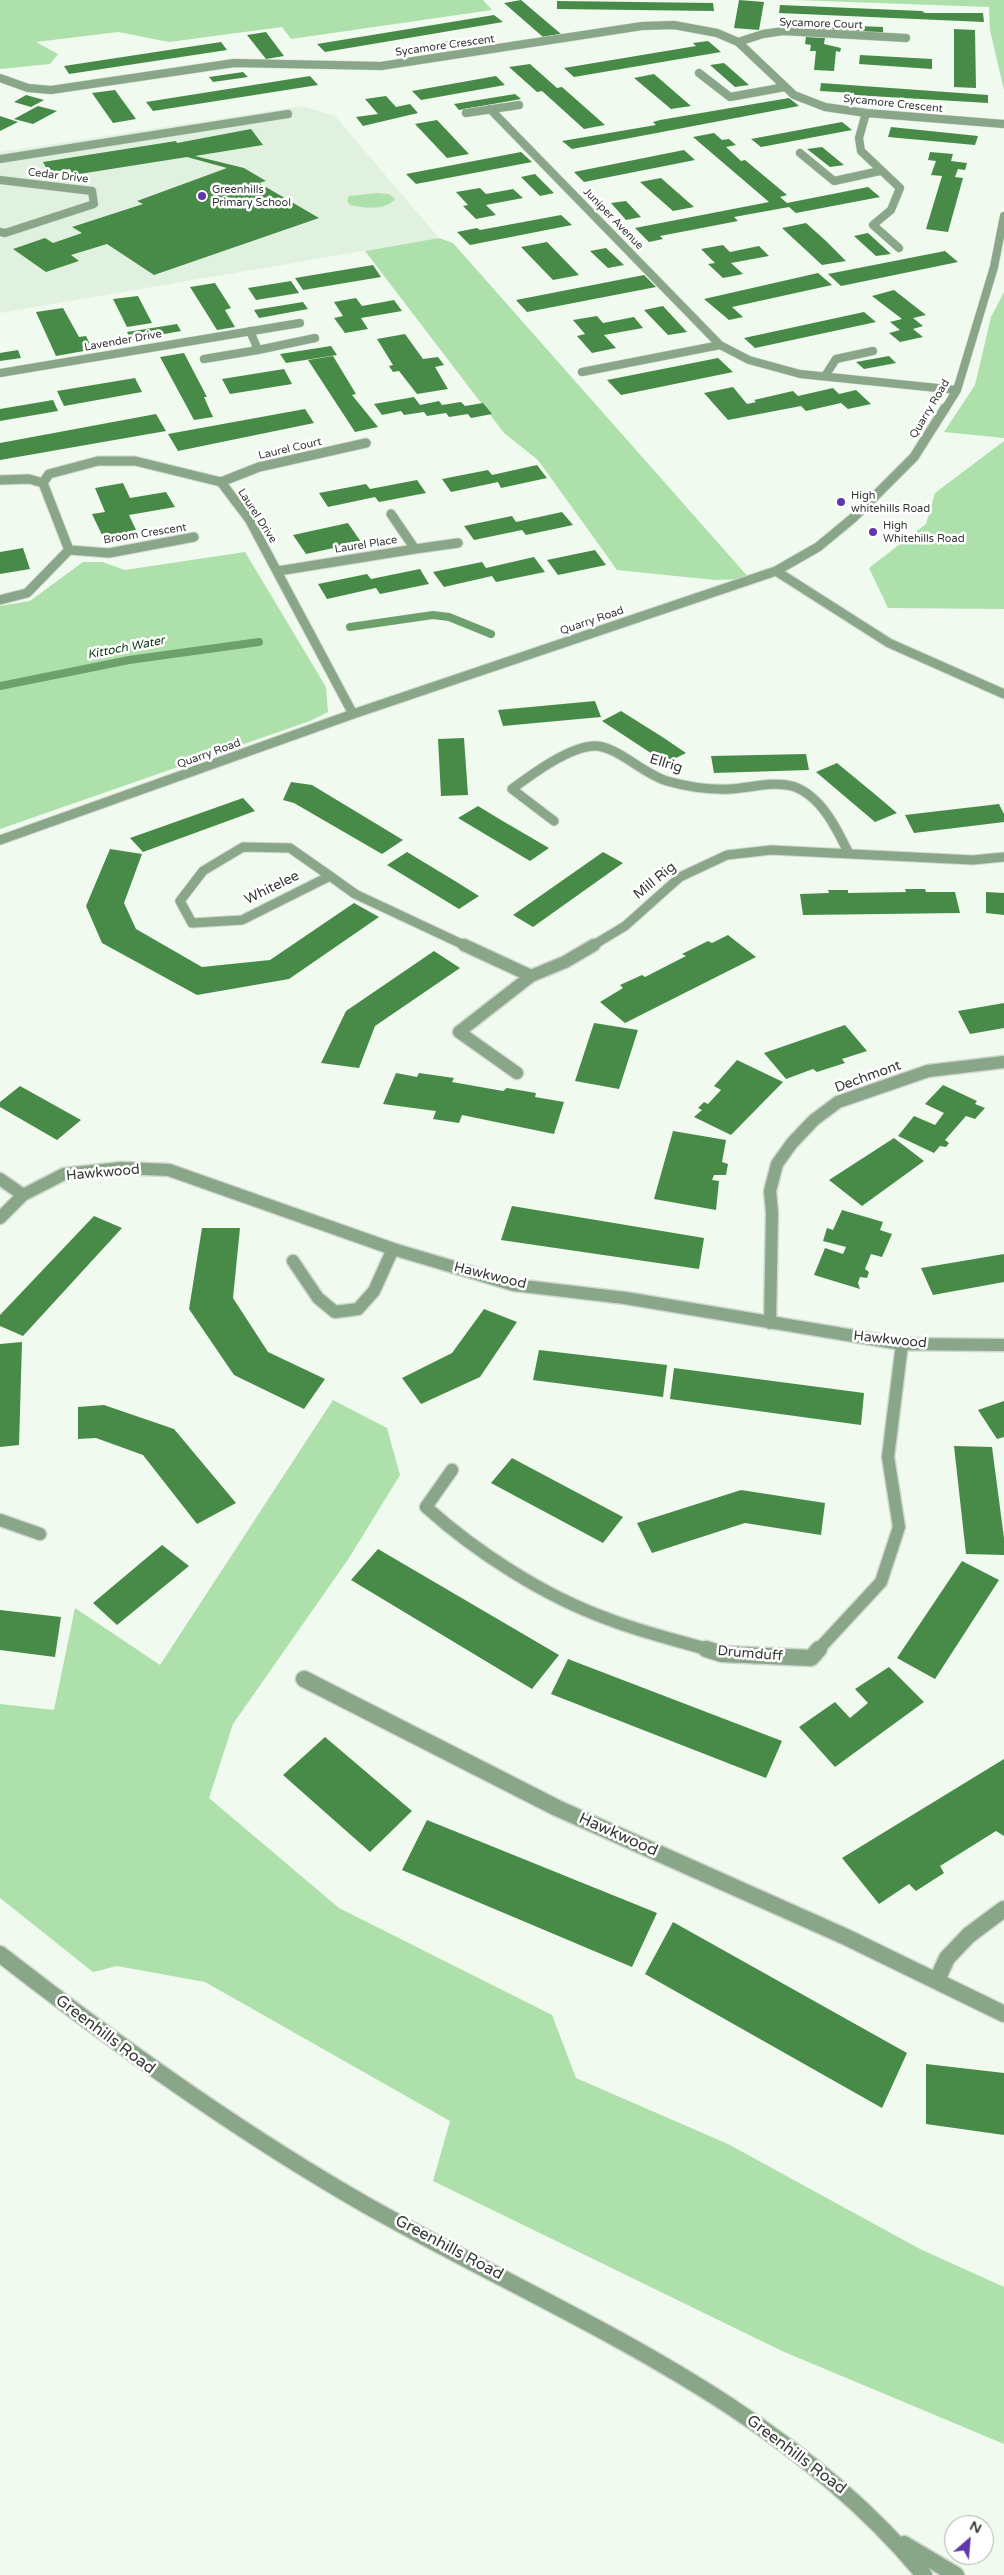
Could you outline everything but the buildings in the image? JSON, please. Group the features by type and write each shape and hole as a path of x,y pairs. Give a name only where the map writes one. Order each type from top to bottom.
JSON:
{"street":[{"name":"Sycamore Crescent","path":"0,78 28,88 51,90 234,63 356,67 381,66 642,26 674,24 717,33 738,42 794,95 825,107 866,113 1004,124"},
{"name":"Sycamore Court","path":"738,42 762,34 783,31 906,38"},
{"path":"700,73 730,97 785,88"},
{"path":"466,114 519,104"},
{"name":"Juniper Avenue","path":"490,109 720,345 749,360 800,374 957,390"},
{"path":"866,113 859,138 861,151 900,188 891,210 873,225 899,248"},
{"path":"0,159 288,114"},
{"path":"800,153 834,181 880,171"},
{"name":"Cedar Drive","path":"0,180 92,190 94,204 5,233 0,232"},
{"name":"Quarry Road","path":"0,840 353,714 776,571 818,546 853,518 914,457 957,390 999,268 1004,216"},
{"name":"Lavender Drive","path":"0,374 300,323"},
{"path":"250,331 258,350"},
{"path":"204,359 315,338"},
{"path":"582,372 720,345"},
{"path":"825,376 836,359 873,352"},
{"name":"Laurel Court","path":"221,482 258,467 366,443"},
{"name":"Laurel Drive","path":"43,483 49,474 98,461 153,464 221,482 249,520 353,714"},
{"path":"0,480 28,479 43,483 69,550 27,593 0,600"},
{"name":"Laurel Place","path":"278,571 415,549 391,514"},
{"name":"Broom Crescent","path":"69,550 109,553 194,537"},
{"path":"415,549 458,543"},
{"path":"776,571 889,643 1004,694"},
{"name":"Ellrig","path":"554,821 512,789 555,759 594,746 610,751 645,773 688,785 726,789 790,786 806,795 833,820 849,854"},
{"name":"Whitelee","path":"330,876 242,920 192,923 180,900 203,871 243,847 290,848 330,876 355,894 531,976"},
{"name":"Mill Rig","path":"517,1073 459,1032 531,976 565,962 625,926 680,877 727,855 771,850 973,860 1004,857"},
{"name":"Dechmont","path":"770,1323 772,1213 770,1191 777,1164 792,1143 814,1120 838,1102 928,1071 1004,1062"},
{"name":"Hawkwood","path":"0,1218 23,1195 64,1174 122,1168 169,1170 394,1249 514,1285 625,1298 902,1344 1004,1345"},
{"path":"0,1179 23,1195"},
{"path":"293,1261 318,1298 336,1312 358,1309 374,1291 394,1249"},
{"name":"Drumduff","path":"452,1470 426,1507 456,1534 538,1586 607,1619 722,1654 811,1658 881,1582 899,1527 888,1457 902,1344"},
{"path":"0,1520 40,1534"},
{"name":"Hawkwood","path":"304,1679 556,1808 937,1980 1004,2014"},
{"path":"937,1980 947,1958 969,1935 1004,1909"},
{"name":"Greenhills Road","path":"0,1954 158,2074 260,2142 367,2205 622,2340 706,2390 838,2485 897,2541 924,2575"},
{"name":"Greenhills Road","path":"897,2541 956,2575"}],"shaded area":[{"name":"Greenhills Primary School","path":"303,106 335,116 439,238 0,313 0,152"}],"green space":[{"path":"0,0 483,0 492,10 291,39 282,27 169,42 118,32 36,42 58,54 50,64 0,69"},
{"path":"795,0 1004,0 1004,90 990,30 989,7"},
{"path":"377,193 389,194 395,199 391,203 374,208 350,205 347,201 349,196"},
{"path":"439,238 453,243 750,579 715,580 617,570 538,460 504,433 365,251"},
{"path":"1004,292 1004,438 944,432 975,385 991,317"},
{"path":"1004,441 1004,609 888,608 869,568 926,524 935,493"},
{"path":"245,552 326,687 328,712 310,721 0,829 0,606 30,601 83,562 102,562 125,570"},
{"path":"333,1400 387,1428 400,1475 349,1558 233,1724 209,1798 339,1908 552,2015 576,2078 728,2144 920,2249 1004,2287 1004,2444 782,2351 433,2181 450,2121 205,1982 117,1966 93,1972 0,1898 0,1704 54,1710 75,1608 160,1665"}],"waterway":[{"name":"Kittoch Water","path":"350,627 433,615 449,617 491,634"},
{"name":"Kittoch Water","path":"0,686 129,660 259,642"}],"place":[{"name":"Greenhills Primary School","path":"202,196"},
{"name":"High whitehills Road","path":"841,502"},
{"name":"High Whitehills Road","path":"873,532"}]}
